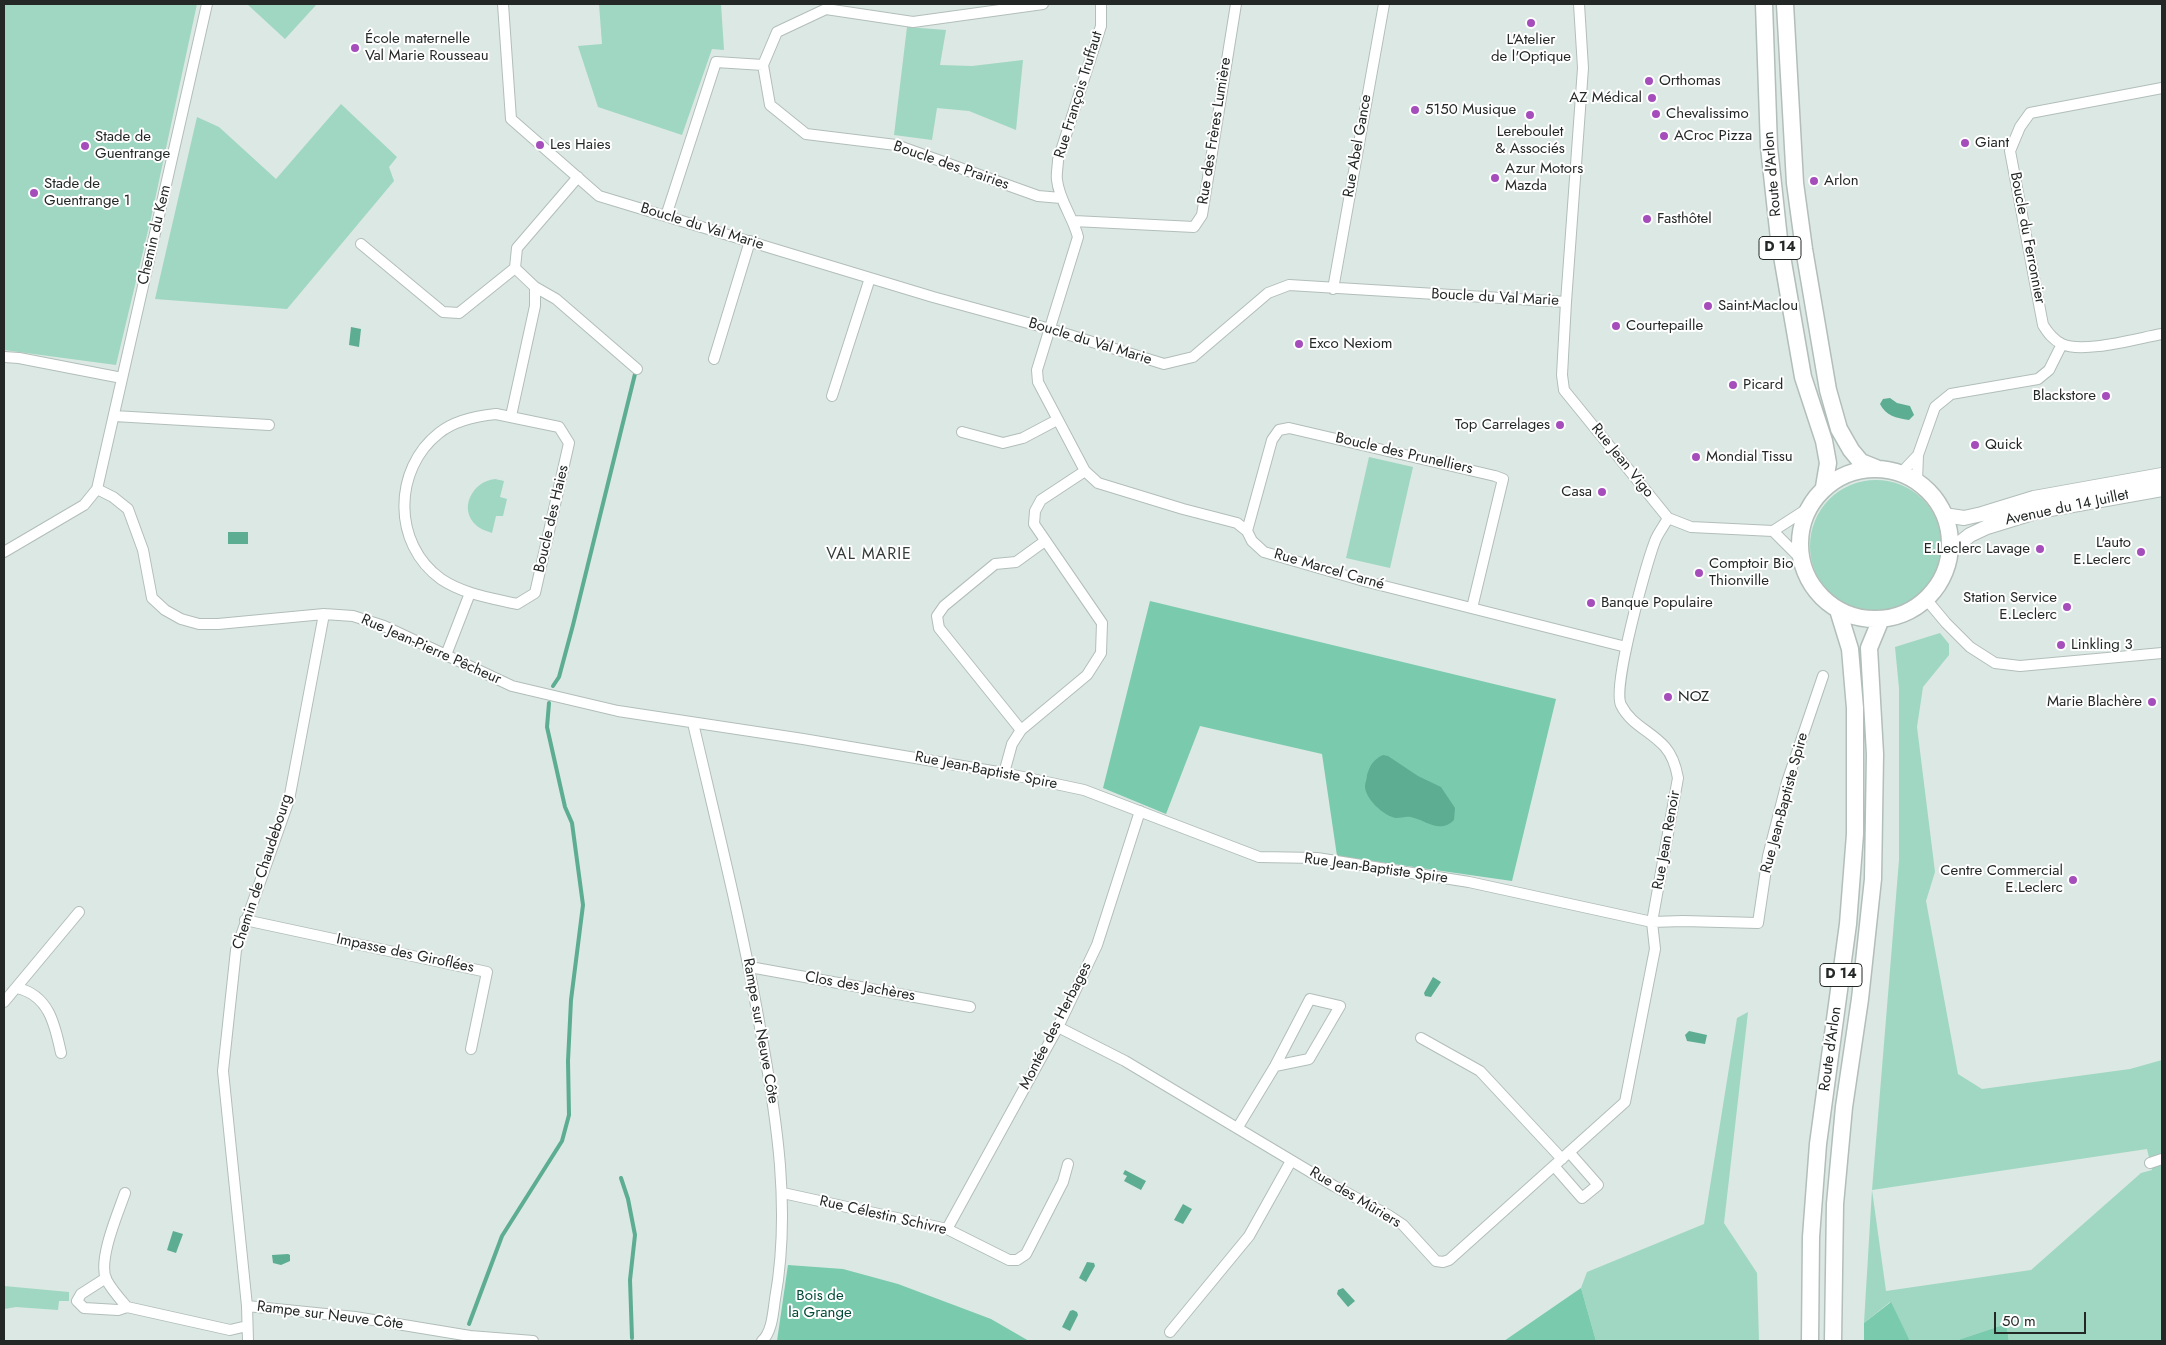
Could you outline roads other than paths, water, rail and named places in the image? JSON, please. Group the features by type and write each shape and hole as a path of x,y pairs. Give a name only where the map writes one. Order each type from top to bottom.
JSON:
{"main road":[{"name":"Route d'Arlon","path":"1764,4 1769,147 1779,239 1803,377 1824,440 1828,463 1824,487"},
{"name":"Route d'Arlon","path":"1785,4 1795,183 1804,250 1828,390 1839,429 1851,450 1860,462 1876,468"},
{"path":"1876,468 1901,473 1917,481 1930,492 1944,515 1950,534 1950,551 1940,581 1926,599 1905,613 1881,619 1859,618 1838,610 1824,599 1812,586 1804,571 1799,536 1807,510 1824,487 1848,472 1876,468"},
{"name":"Avenue du 14 Juillet","path":"1944,515 1964,518 2034,498 2162,475"},
{"name":"Avenue du 14 Juillet","path":"1950,551 1970,535 1987,527 2039,511 2162,489"},
{"name":"Route d'Arlon","path":"1810,1341 1811,1237 1818,1144 1848,924 1855,834 1855,708 1850,649 1838,610"},
{"name":"Route d'Arlon","path":"1833,1341 1835,1204 1844,1107 1860,999 1873,879 1875,754 1869,648 1881,619"}],"street":[{"name":"Chemin du Kem","path":"97,489 207,4"},
{"name":"Boucle du Val Marie","path":"504,4 511,119 600,196 870,278 1050,329 1164,364 1193,357 1268,292 1289,285 1566,302 1582,68 1579,4"},
{"path":"666,216 716,62 763,65 777,32 826,8 913,22 1043,4"},
{"name":"Rue François Truffaut","path":"1050,329 1078,237 1074,221 1061,198 1057,179 1058,160 1101,26 1101,4"},
{"name":"Rue des Frères Lumière","path":"1074,221 1194,227 1202,215 1236,4"},
{"name":"Rue Abel Gance","path":"1332,289 1384,4"},
{"name":"Boucle des Prairies","path":"763,65 770,105 806,134 896,145 1038,196 1061,198"},
{"name":"Boucle du Ferronnier","path":"2062,344 2051,337 2043,325 2010,151 2020,127 2030,113 2162,88"},
{"path":"361,244 442,312 460,313 515,268 517,248 578,177"},
{"path":"714,359 750,241"},
{"path":"515,268 535,287 556,299 637,369"},
{"path":"832,396 870,278"},
{"path":"511,416 535,306 535,287"},
{"name":"Rue Jean Vigo","path":"1566,302 1562,375 1564,390 1668,518 1691,527 1773,531"},
{"name":"Rue Marcel Carné","path":"1050,329 1037,370 1038,382 1085,471 1098,483 1183,509 1237,522 1247,531 1252,541 1264,552 1364,581 1626,647"},
{"path":"1917,481 1918,455 1935,407 1951,394 2038,378 2049,370 2062,344 2074,348 2091,347 2162,334"},
{"path":"4,357 19,358 122,378"},
{"name":"Boucle des Haies","path":"481,415 511,416 558,427 569,443 535,593 517,604 470,593 440,578 420,557 412,542 405,519 404,497 410,472 419,454 440,432 456,422 481,415"},
{"path":"114,416 269,425"},
{"path":"962,432 1003,443 1023,438 1057,420"},
{"name":"Boucle des Prunelliers","path":"1247,531 1272,440 1279,430 1289,428 1495,476 1503,479 1472,608"},
{"path":"1901,473 1918,455"},
{"path":"1004,773 1012,744 1021,730 1087,676 1101,653 1102,622 1034,524 1035,512 1041,500 1085,471"},
{"path":"4,552 78,509 97,489"},
{"name":"Rue Jean-Pierre Pêcheur","path":"97,489 113,497 128,509 143,550 152,598 165,610 181,619 199,624 218,624 324,614 353,616 384,626 512,686 618,711 693,723"},
{"path":"1801,559 1773,531 1807,510"},
{"name":"Rue Jean Renoir","path":"1652,922 1678,778 1674,763 1665,747 1632,720 1620,704 1619,685 1626,647 1655,540 1668,518"},
{"path":"1021,730 939,628 937,616 944,606 995,564 1016,562 1045,541"},
{"path":"446,655 470,593"},
{"path":"1926,599 1970,647 1996,663 2020,666 2162,653"},
{"name":"Chemin de Chaudebourg","path":"248,1341 247,1306 223,1071 236,950 245,920 271,856 289,800 324,614"},
{"name":"Rue Jean-Baptiste Spire","path":"693,723 803,739 1004,773 1084,790 1258,857 1317,858 1373,866 1513,891 1652,922 1758,923 1768,856 1782,800 1823,676"},
{"name":"Rampe sur Neuve Côte","path":"693,723 750,968 771,1087 783,1193 777,1291 767,1336 762,1341"},
{"name":"Montée des Herbages","path":"947,1229 1058,1026 1097,945 1140,811"},
{"path":"4,1002 79,912"},
{"name":"Impasse des Giroflées","path":"245,920 487,972 471,1050"},
{"name":"Rue des Mûriers","path":"1058,1026 1125,1061 1238,1127 1291,1161 1403,1225 1436,1261 1443,1262 1449,1260 1625,1102 1655,949 1652,922"},
{"name":"Clos des Jachères","path":"750,968 970,1006"},
{"path":"17,988 30,991 50,1013 61,1053"},
{"path":"1238,1127 1275,1066 1310,999 1340,1006 1309,1059 1275,1066"},
{"path":"1421,1038 1480,1072 1565,1156 1598,1185 1582,1198 1554,1166"},
{"path":"2150,1163 2162,1159"},
{"path":"1170,1332 1249,1236 1291,1161"},
{"name":"Rue Célestin Schivre","path":"783,1193 947,1229 1009,1260 1017,1260 1026,1254 1064,1182 1068,1164"},
{"path":"125,1193 107,1251 106,1278 127,1308"},
{"path":"106,1278 81,1294 78,1301 84,1308 118,1310 127,1308 230,1330 247,1326"},
{"name":"Rampe sur Neuve Côte","path":"247,1306 355,1317 470,1336 533,1341"}],"waterway":[{"path":"553,686 559,677 573,625 635,374"},
{"path":"469,1324 502,1236 562,1141 569,1115 568,1061 571,1000 583,905 572,823 565,807 547,727 549,703"},
{"path":"621,1178 628,1199 635,1235 630,1280 632,1338"}],"place":[{"name":"L'Atelier de l'Optique","path":"1531,23"},
{"name":"École maternelle Val Marie Rousseau","path":"355,48"},
{"name":"Orthomas","path":"1649,81"},
{"name":"AZ Médical","path":"1652,98"},
{"name":"5150 Musique","path":"1415,110"},
{"name":"Chevalissimo","path":"1656,114"},
{"name":"Lereboulet & Associés","path":"1530,115"},
{"name":"ACroc Pizza","path":"1664,136"},
{"name":"Giant","path":"1965,143"},
{"name":"Les Haies","path":"540,145"},
{"name":"Stade de Guentrange","path":"85,146"},
{"name":"Azur Motors Mazda","path":"1495,178"},
{"name":"Arlon","path":"1814,181"},
{"name":"Stade de Guentrange 1","path":"34,193"},
{"name":"Fasthôtel","path":"1647,219"},
{"name":"Saint-Maclou","path":"1708,306"},
{"name":"Courtepaille","path":"1616,326"},
{"name":"Exco Nexiom","path":"1299,344"},
{"name":"Picard","path":"1733,385"},
{"name":"Blackstore","path":"2106,396"},
{"name":"Top Carrelages","path":"1560,425"},
{"name":"Quick","path":"1975,445"},
{"name":"Mondial Tissu","path":"1696,457"},
{"name":"Casa","path":"1602,492"},
{"name":"E.Leclerc Lavage","path":"2040,549"},
{"name":"L'auto E.Leclerc","path":"2141,552"},
{"name":"Comptoir Bio Thionville","path":"1699,573"},
{"name":"Banque Populaire","path":"1591,603"},
{"name":"Station Service E.Leclerc","path":"2067,607"},
{"name":"Linkling 3","path":"2061,645"},
{"name":"NOZ","path":"1668,697"},
{"name":"Marie Blachère","path":"2152,702"},
{"name":"Centre Commercial E.Leclerc","path":"2073,880"}],"district":[{"name":"VAL MARIE","path":"869,555"}],"park label":[{"name":"Bois de la Grange","path":"820,1304"}]}
